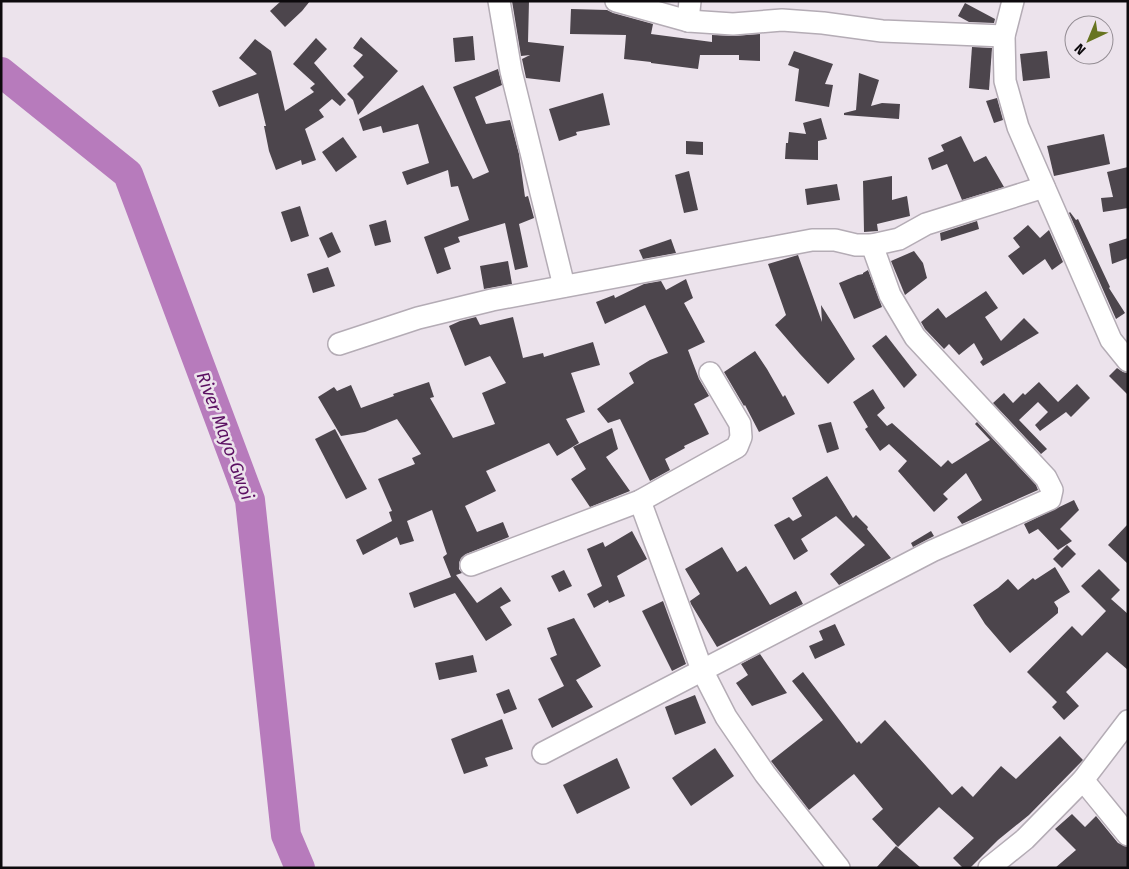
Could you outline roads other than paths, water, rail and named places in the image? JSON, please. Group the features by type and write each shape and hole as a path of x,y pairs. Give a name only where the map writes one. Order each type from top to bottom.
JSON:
{"street":[{"path":"499,1 511,71 564,286"},
{"path":"616,1 689,11 732,24 782,20 823,23 882,31 1004,36"},
{"path":"1013,1 1004,36 1005,81 1018,127 1111,340 1128,361"},
{"path":"339,344 418,318 492,300 564,286 812,240 835,240 856,245 872,245 899,239 926,224 1044,187"},
{"path":"543,752 932,551 1050,499 1052,490 1046,478 914,337 890,295 872,245"},
{"path":"471,566 640,501 737,447 741,437 740,424 710,373"},
{"path":"640,501 702,670 726,716 765,774 839,868"},
{"path":"989,868 1025,839 1082,780 1128,721"},
{"path":"1082,780 1128,835"}],"waterway":[{"name":"River Mayo-Gwoi","path":"1,72 128,174 250,500 286,835 300,868"}]}
